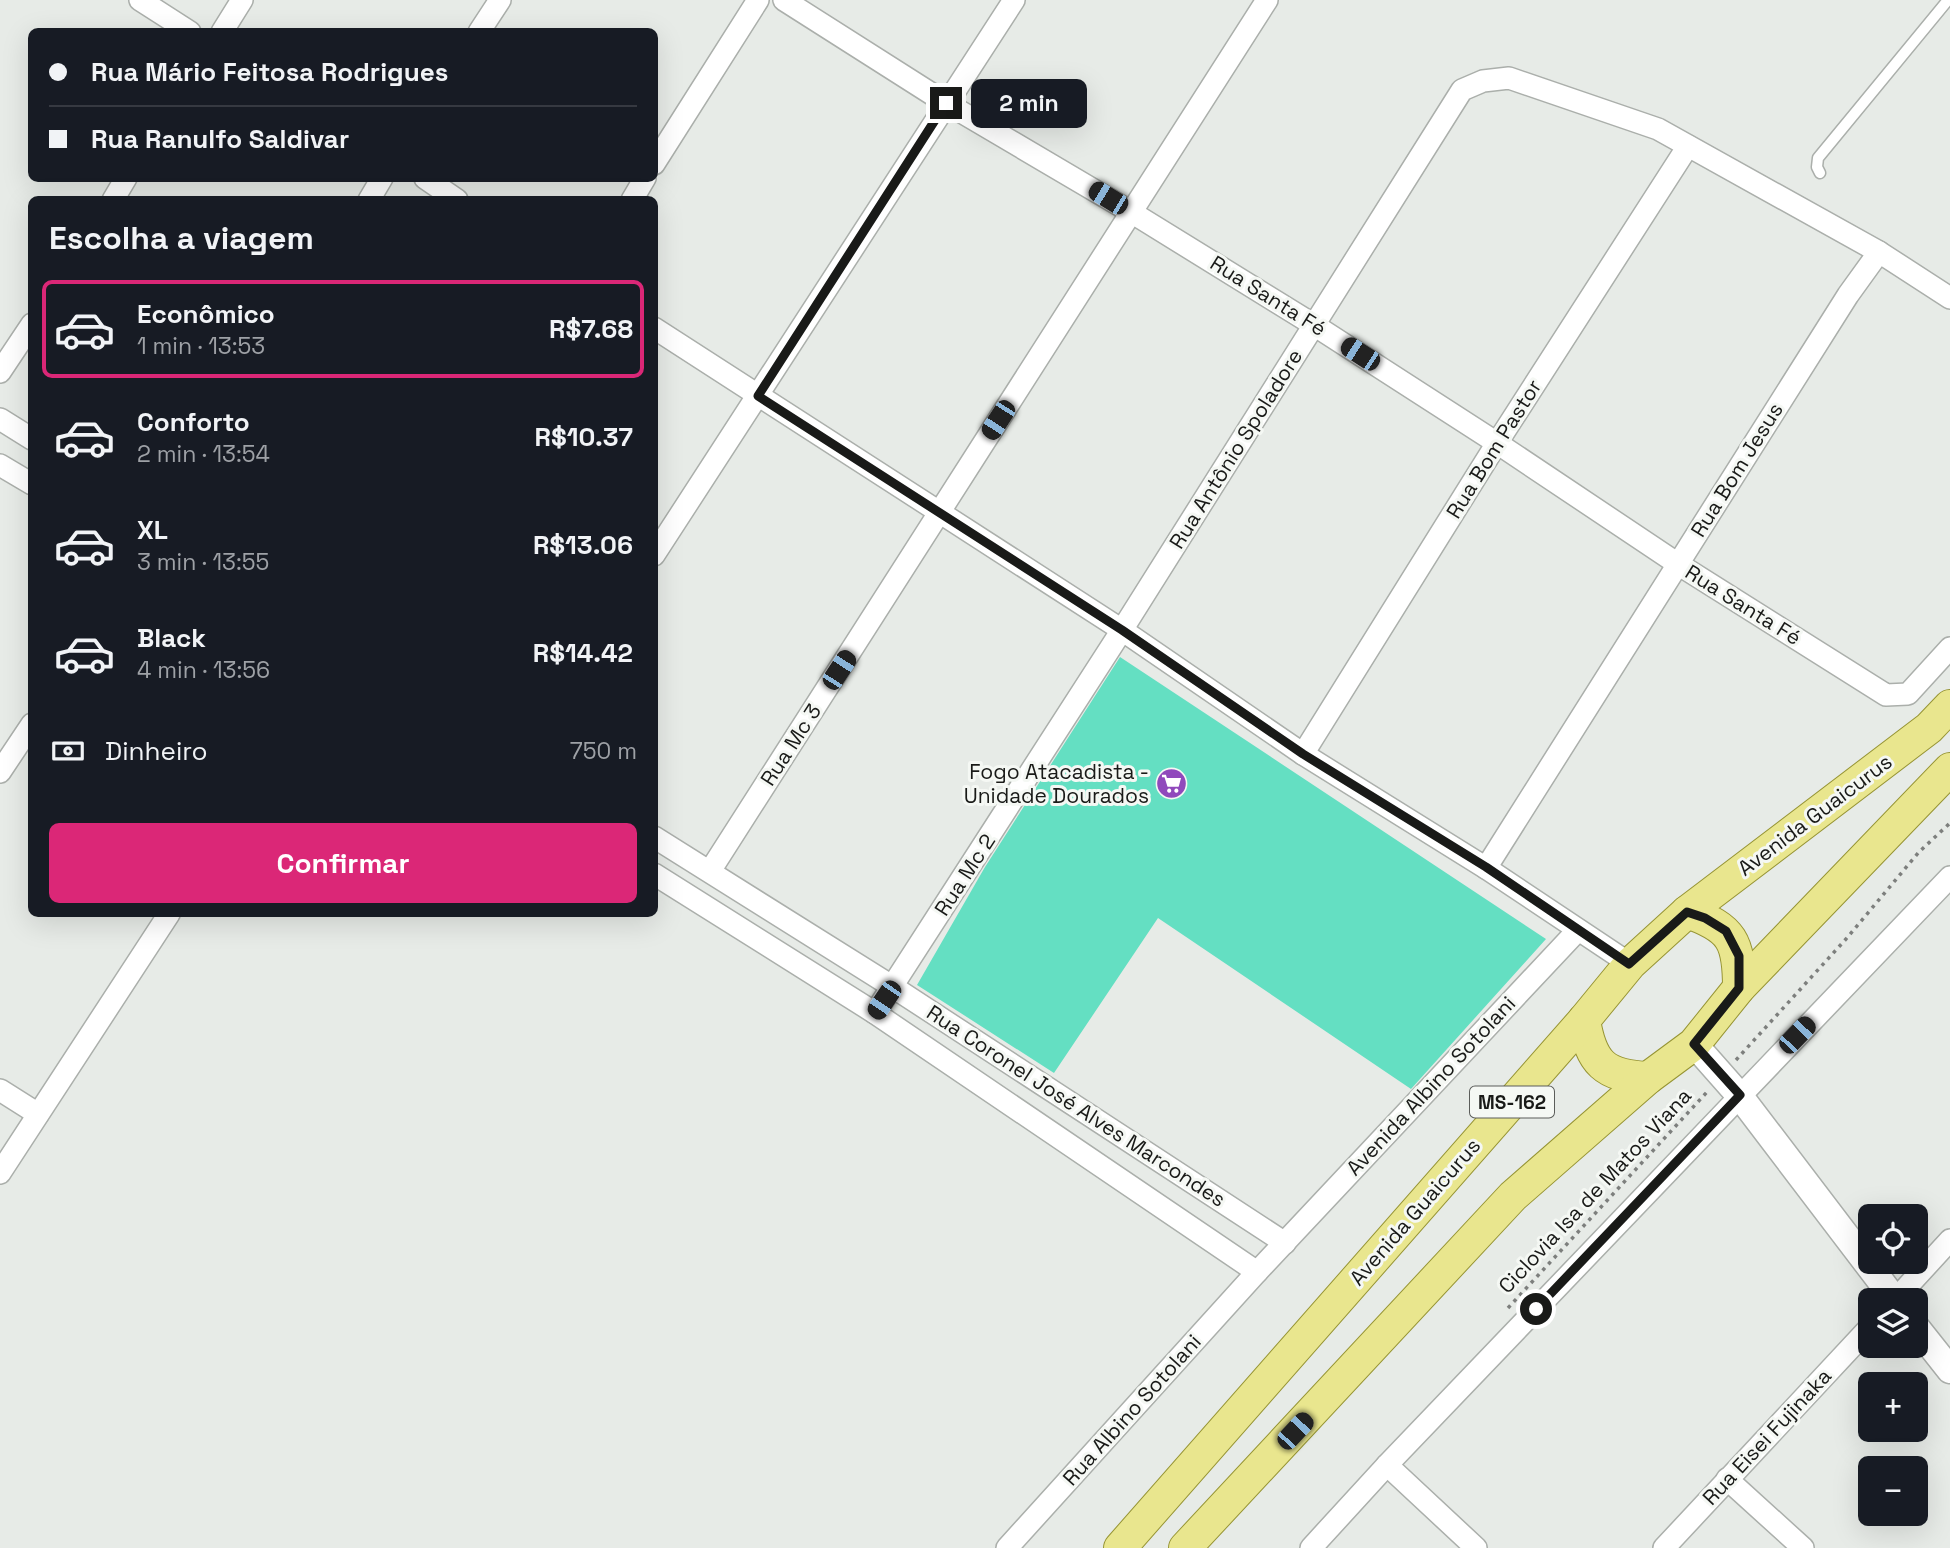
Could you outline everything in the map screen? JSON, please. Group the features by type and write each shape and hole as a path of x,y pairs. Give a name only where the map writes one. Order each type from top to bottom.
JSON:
{"main road":[{"name":"Avenida Guaicurus","path":"1120,1548 1584,1020 1629,964 1687,912 1929,728 1950,706"},
{"path":"1185,1548 1513,1196 1648,1078 1694,1044 1739,988 1950,769"},
{"path":"1687,912 1705,918 1726,931 1739,956 1739,988"},
{"path":"1584,1020 1588,1045 1598,1062 1626,1077 1648,1078"}],"street":[{"path":"140,0 184,28"},
{"path":"224,28 242,0"},
{"path":"482,28 500,0"},
{"path":"658,158 758,0"},
{"name":"Rua Santa Fé","path":"784,0 946,103 1131,212 1314,325 1678,564 1886,695 1908,694 1950,648"},
{"path":"658,549 1014,0"},
{"name":"Rua Mc 3","path":"710,871 1267,0"},
{"name":"Rua Antônio Spoladore","path":"1122,630 1462,90 1483,81 1509,78 1658,129 1688,146"},
{"path":"1688,146 1879,252 1950,298"},
{"name":"Rua Bom Pastor","path":"1303,754 1497,443 1688,146"},
{"path":"431,182 451,196"},
{"name":"Rua Bom Jesus","path":"1486,867 1848,295 1879,252"},
{"path":"0,372 28,330"},
{"path":"658,331 1122,630 1303,754 1486,867 1629,964"},
{"path":"0,419 28,436"},
{"path":"0,465 28,482"},
{"name":"Rua Mc 2","path":"875,1013 1122,630"},
{"path":"0,772 28,730"},
{"name":"Rua Coronel José Alves Marcondes","path":"658,839 893,987 1285,1243"},
{"name":"Rua Coronel José Alves Marcondes","path":"658,877 875,1013 1257,1272"},
{"path":"1311,1548 1731,1085 1950,877"},
{"path":"0,1173 167,917"},
{"name":"Avenida Albino Sotolani","path":"1257,1272 1578,930"},
{"path":"1694,1044 1731,1085 1886,1288"},
{"path":"0,1090 38,1114"},
{"path":"1906,1288 1950,1240"},
{"name":"Rua Albino Sotolani","path":"1007,1548 1257,1272"},
{"name":"Rua Eisei Fujinaka","path":"1664,1548 1858,1340"},
{"path":"1928,1342 1950,1370"},
{"path":"1387,1465 1476,1548"},
{"path":"1727,1479 1803,1548"}],"lane":[{"path":"1820,173 1816,167 1818,158 1948,0"}],"path":[{"name":"Ciclovia Isa de Matos Viana","path":"1503,1314 1731,1085 1846,939 1919,852 1950,823"}],"building":[{"name":"Fogo Atacadista - Unidade Dourados","path":"1120,657 1546,939 1411,1089 1158,918 1054,1073 917,985 985,867"}],"place":[{"name":"Fogo Atacadista - Unidade Dourados","path":"1172,784"}],"route":[{"path":"946,103 758,396 1122,630 1303,754 1486,867 1629,964 1687,912 1705,918 1726,931 1739,956 1739,988 1694,1044 1740,1095 1536,1309"}]}
